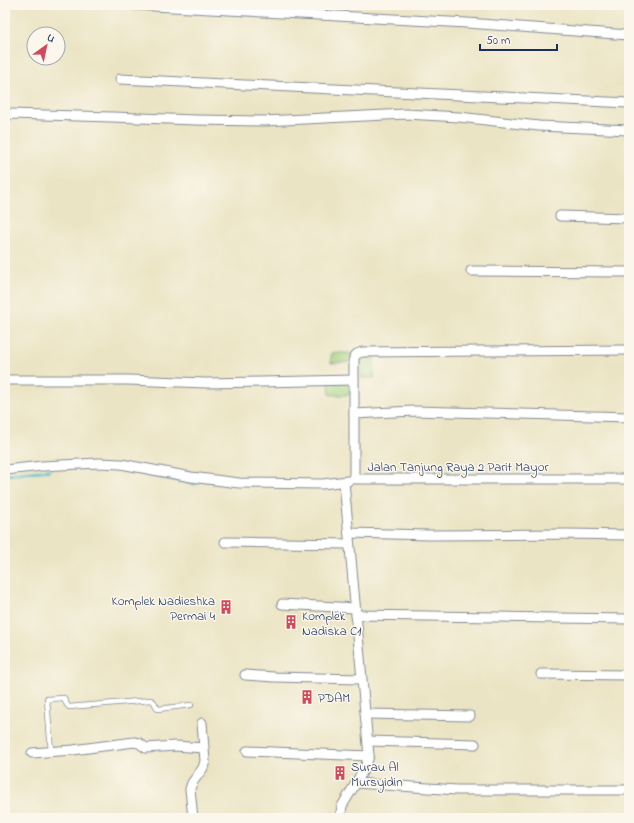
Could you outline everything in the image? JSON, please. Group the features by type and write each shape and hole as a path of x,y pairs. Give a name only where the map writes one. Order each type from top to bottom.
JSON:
{"street":[{"path":"135,5 459,23 629,35"},
{"path":"120,79 629,103"},
{"path":"5,118 10,114 264,121 406,114 459,117 539,126 629,130"},
{"path":"560,216 629,218"},
{"path":"471,271 629,272"},
{"name":"Jalan Tanjung Raya 2 Parit Mayor","path":"629,350 362,352 354,357 354,479 629,479"},
{"path":"5,380 128,380 206,383 354,380"},
{"path":"354,414 414,411 629,417"},
{"path":"5,470 42,466 99,463 121,464 191,477 239,483 322,484 344,482 354,479"},
{"path":"340,818 342,806 366,765 369,756 344,482"},
{"path":"349,533 438,535 568,534 629,536"},
{"path":"225,542 349,544"},
{"path":"282,604 356,612 499,618 629,619"},
{"path":"541,674 629,674"},
{"path":"245,675 361,679"},
{"path":"366,714 470,716"},
{"path":"193,818 190,789 192,783 203,768 205,760 202,723"},
{"path":"32,753 111,746 134,742 139,743 146,748 175,746 204,748"},
{"path":"368,742 475,744"},
{"path":"246,751 369,756"},
{"path":"356,783 465,790 629,790"}],"lane":[{"path":"51,752 47,699 62,698 66,700 66,705 69,708 151,700 158,709 191,705"}],"green space":[{"path":"331,353 350,353 351,362 331,363"},
{"path":"361,356 374,356 374,378 361,378"},
{"path":"329,383 349,383 349,395 330,395"}],"waterway":[{"path":"96,467 114,468 195,484"},
{"path":"5,475 49,470"}],"place":[{"name":"Komplek Nadieshka Permai 4","path":"226,607"},
{"name":"Komplek Nadiska C1","path":"291,622"},
{"name":"PDAM","path":"307,697"},
{"name":"Surau Al Mursyidin","path":"340,773"}]}
